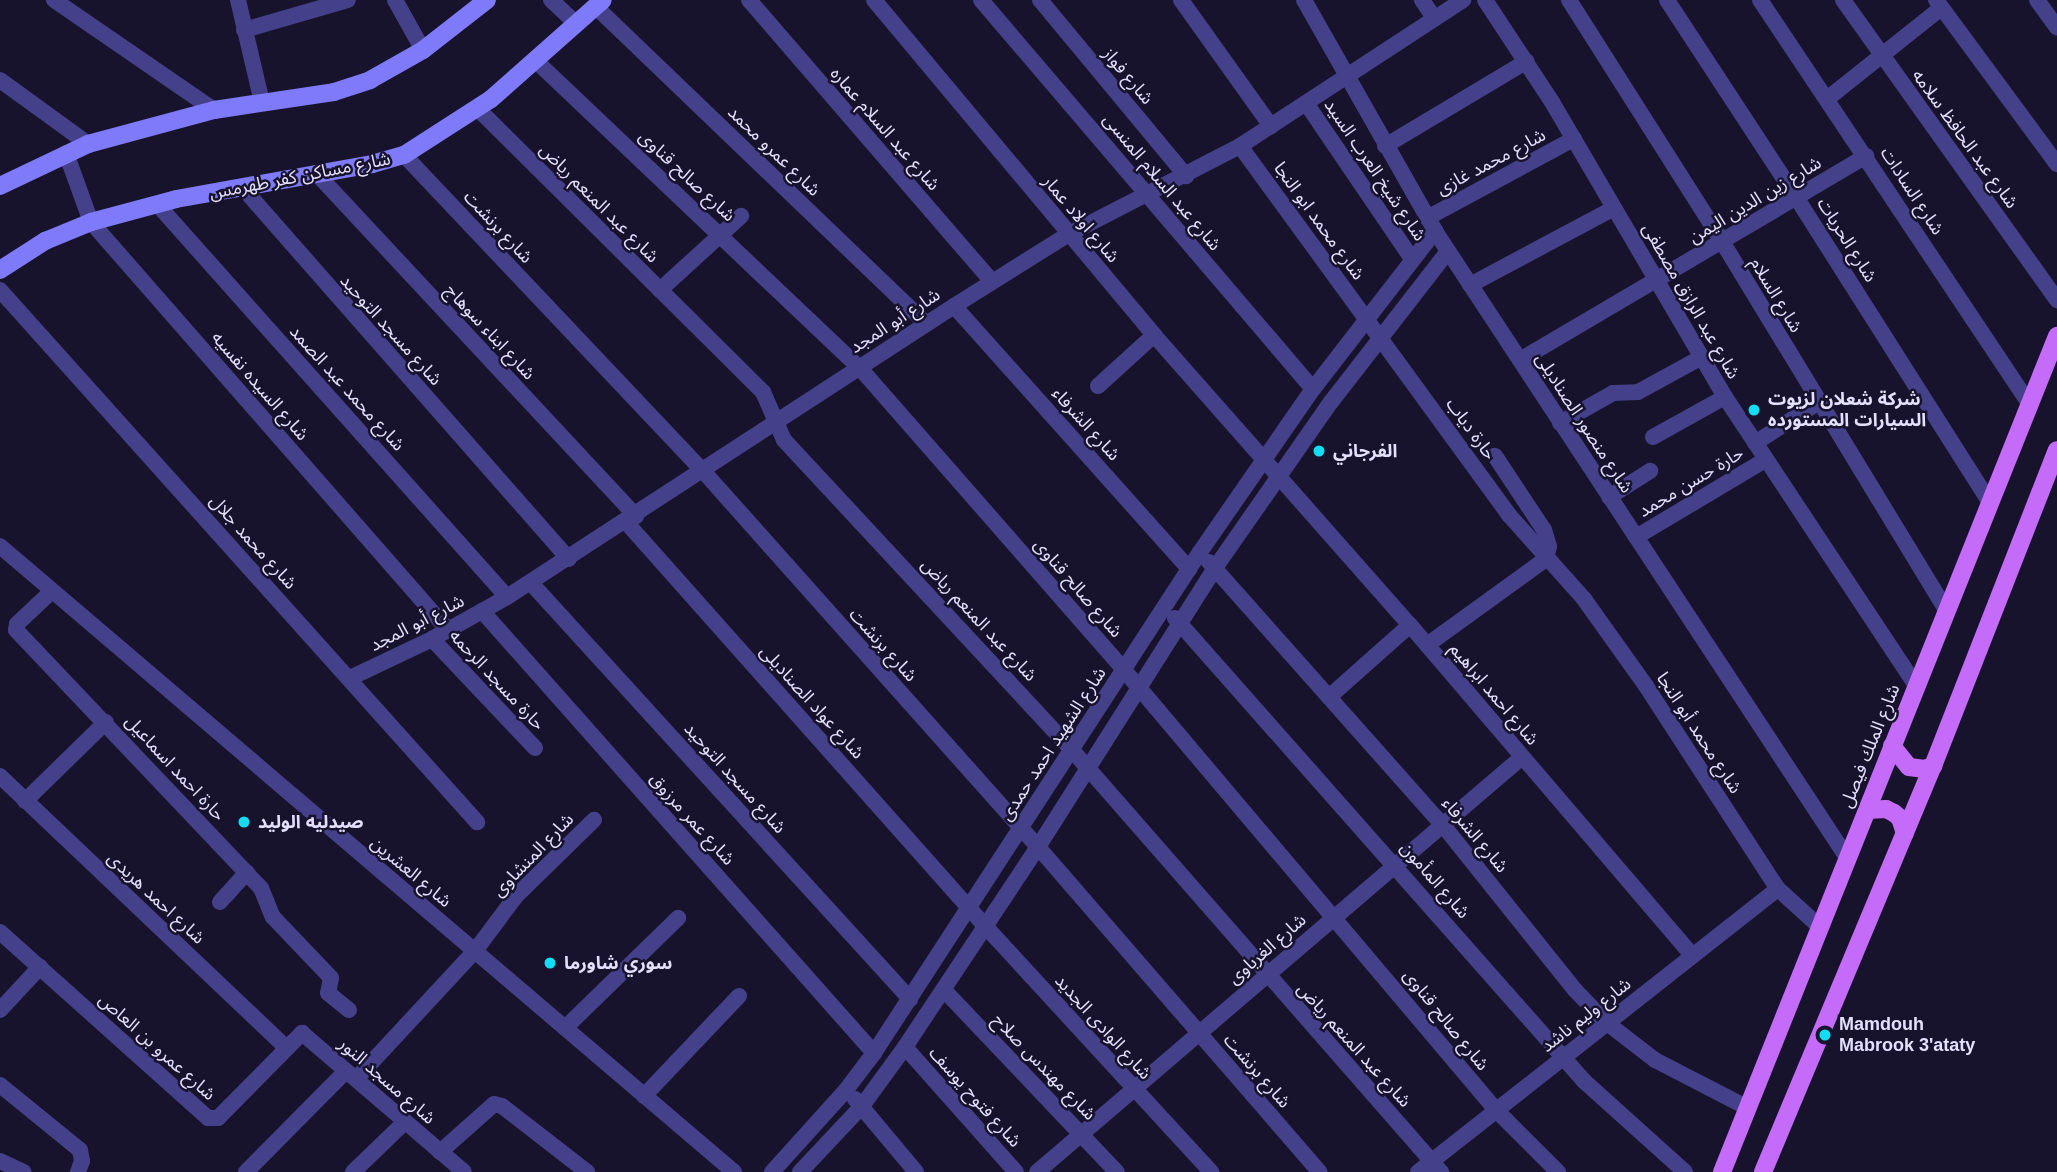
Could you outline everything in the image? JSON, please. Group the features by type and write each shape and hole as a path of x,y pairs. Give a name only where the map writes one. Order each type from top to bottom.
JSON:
{"main road":[{"name":"شارع الملك فيصل","path":"1722,1172 2057,336"},
{"path":"1763,1172 1933,766 2057,450"},
{"path":"1892,746 1909,767 1925,769 1933,766"},
{"path":"1867,810 1894,813 1900,818 1905,833"}],"street":[{"path":"54,0 214,110"},
{"path":"238,0 262,102"},
{"path":"244,30 348,0"},
{"path":"395,0 424,50"},
{"path":"0,186 88,144 214,110 334,92 370,80 424,50 486,0"},
{"path":"551,0 577,24"},
{"name":"شارع عبد السلام عماره","path":"749,0 992,282"},
{"name":"شارع اولاد عمار","path":"874,0 1154,335 1265,458"},
{"name":"شارع عبد السلام المنسى","path":"981,0 1313,389"},
{"name":"شارع فواز","path":"1040,0 1186,176"},
{"path":"1181,0 1272,126"},
{"name":"شارع منصور الصناديلى","path":"1304,0 1332,45 1385,146 1431,225 1847,859"},
{"path":"1422,0 1434,19"},
{"name":"شارع أبو المجد","path":"350,678 448,631 531,583 704,472 926,323 1069,234 1240,146 1463,0"},
{"name":"شارع عبد الرازق مصطفى","path":"1485,0 1527,61 1725,397 1917,687"},
{"name":"شارع السلام","path":"1569,0 1723,243 1947,611"},
{"name":"شارع الحريات","path":"1667,0 1796,197 1990,503"},
{"name":"شارع السادات","path":"1760,0 2030,405"},
{"name":"شارع عبد الحافظ سلامه","path":"1843,0 2057,300"},
{"path":"2036,0 2057,28"},
{"name":"شارع مساكن كفر طهرمس","path":"0,270 45,241 91,222 157,204 404,155 478,109 600,3"},
{"name":"شارع عمرو محمد","path":"600,3 926,323"},
{"path":"1827,99 1881,56 1938,4 2057,164"},
{"name":"شارع صالح قناوى","path":"536,61 859,367 1140,688 1496,1110 1558,1172"},
{"path":"1385,146 1527,61"},
{"path":"0,80 88,144"},
{"name":"شارع شيخ العرب السيد","path":"1306,103 1412,259"},
{"name":"شارع عبد المنعم رياض","path":"478,109 763,392 774,424 784,440 1072,750 1266,975 1437,1167"},
{"name":"شارع محمد غازى","path":"1431,225 1574,139"},
{"name":"شارع محمد ابو النجا","path":"1240,146 1366,319"},
{"name":"شارع السيده نفسيه","path":"66,153 91,222 448,631"},
{"name":"شارع برنشت","path":"404,155 704,472 1038,847 1320,1172"},
{"name":"شارع زين الدين اليمن","path":"1520,360 1723,243 1866,156"},
{"name":"شارع ابناء سوهاج","path":"317,174 631,519"},
{"name":"شارع مسجد التوحيد","path":"242,187 569,559"},
{"name":"شارع محمد عبد الصمد","path":"157,204 507,597"},
{"path":"1470,285 1614,208"},
{"path":"660,290 741,216"},
{"name":"شارع الشهيد احمد حمدى","path":"772,1172 846,1090 874,1053 1200,552 1313,389 1412,259 1431,225"},
{"path":"800,1172 862,1106 905,1047 1038,847 1215,568 1381,338 1448,251"},
{"name":"شارع محمد جلال","path":"0,290 477,822"},
{"name":"شارع الشرفاء","path":"954,306 1189,569"},
{"name":"حارة دياب","path":"1366,319 1509,515 1546,559"},
{"path":"1098,386 1154,335"},
{"path":"1560,422 1613,393 1638,391 1702,357"},
{"path":"1653,437 1725,397"},
{"path":"1755,443 1819,402"},
{"path":"1427,645 1546,559 1549,546 1544,530 1495,456"},
{"name":"شارع احمد ابراهيم","path":"1265,458 1693,956"},
{"name":"حارة حسن محمد","path":"1636,537 1765,460"},
{"path":"1609,497 1650,471"},
{"name":"شارع عواد الصناديلى","path":"631,519 969,908"},
{"name":"شارع العشرين","path":"0,545 734,1172"},
{"name":"شارع الشرفاء","path":"1200,552 1442,824 1575,990 1606,1023 1656,1060 1748,1108"},
{"name":"شارع محمد أبو النجا","path":"1546,559 1584,599 1646,686 1778,889 1820,927"},
{"name":"شارع مسجد التوحيد","path":"531,583 909,999"},
{"name":"حارة احمد اسماعيل","path":"52,591 17,624 16,630 247,872 261,888 273,917 331,978 329,994 349,1010"},
{"name":"شارع المأمون","path":"1164,606 1600,1097 1685,1172"},
{"name":"شارع عمر مرزوق","path":"482,611 874,1053"},
{"path":"1329,696 1410,625"},
{"name":"حارة مسجد الرحمه","path":"432,639 535,748"},
{"path":"25,800 106,722"},
{"name":"شارع الغرباوى","path":"1037,1172 1522,757"},
{"name":"شارع احمد هريدى","path":"0,776 286,1047"},
{"name":"شارع المنشاوى","path":"246,1172 351,1075 475,951 516,897 594,820"},
{"path":"220,902 247,872"},
{"name":"شارع وليم ناشد","path":"1418,1172 1437,1167 1496,1110 1778,889"},
{"name":"شارع الوادى الجديد","path":"969,908 1211,1172"},
{"path":"565,1028 678,918"},
{"name":"شارع عمرو بن العاص","path":"0,932 208,1118 218,1118 286,1047"},
{"path":"0,1010 40,967"},
{"name":"شارع مهندس صلاح","path":"944,990 1117,1172"},
{"path":"645,1096 739,996"},
{"name":"شارع مسجد النور","path":"286,1047 303,1033 464,1172"},
{"name":"شارع فتوح يوسف","path":"905,1047 1016,1172"},
{"path":"0,1085 80,1150 82,1161 78,1172"},
{"path":"846,1090 916,1172"},
{"path":"440,1152 494,1104 502,1105 587,1172"},
{"path":"353,1172 405,1122"},
{"path":"0,1161 24,1172"}],"place":[{"name":"شركة شعلان لزيوت السيارات المستورده","path":"1754,410"},
{"name":"الفرجاني","path":"1319,451"},
{"name":"صيدليه الوليد","path":"244,822"},
{"name":"سوري شاورما","path":"550,963"},
{"name":"Mamdouh Mabrook 3'ataty","path":"1825,1035"}]}
